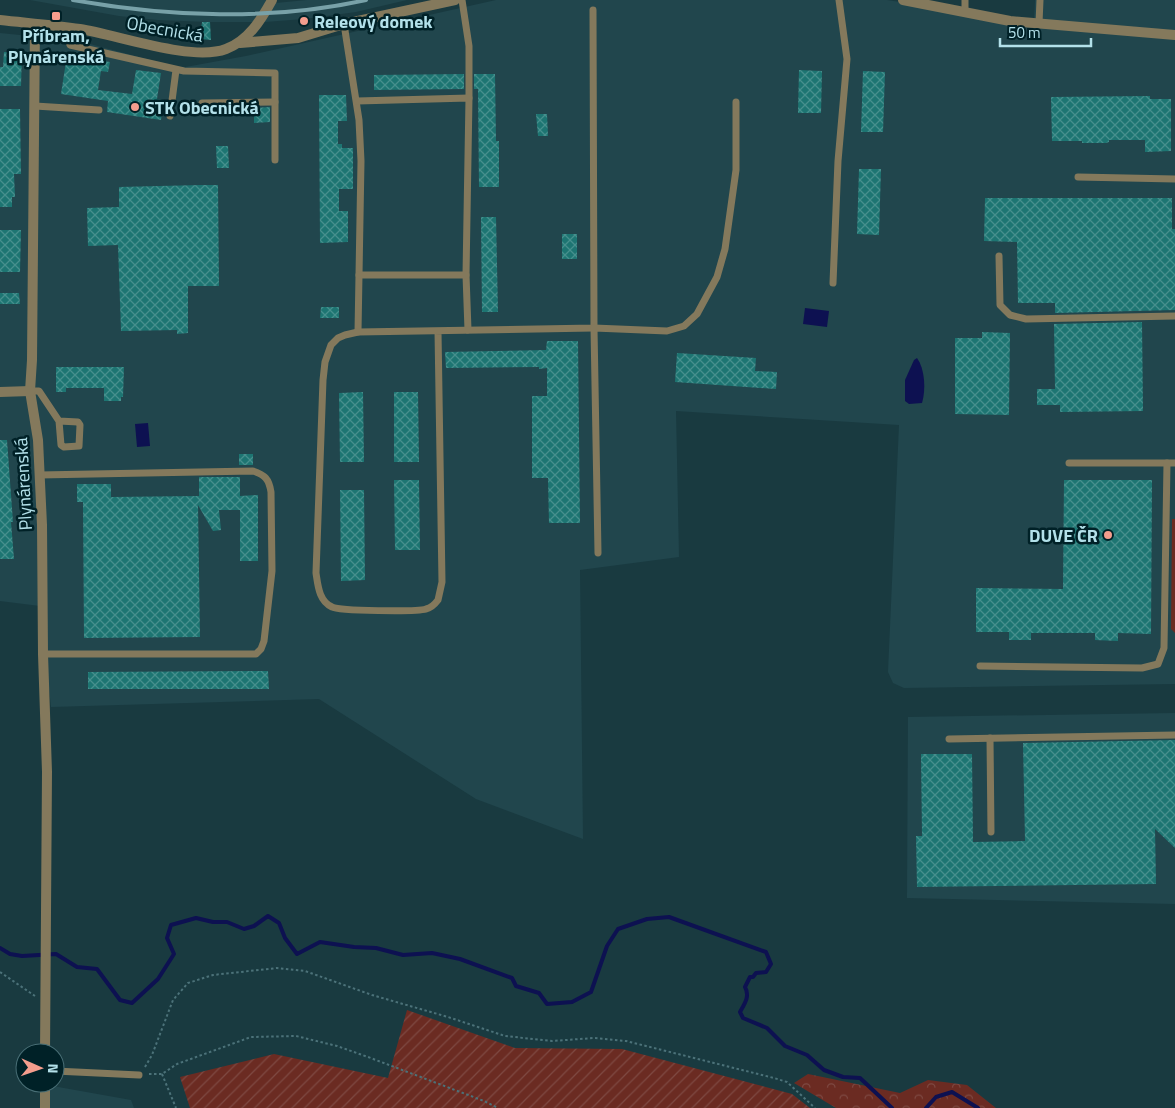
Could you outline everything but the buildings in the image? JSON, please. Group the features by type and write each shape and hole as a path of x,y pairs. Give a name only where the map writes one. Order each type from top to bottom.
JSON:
{"street":[{"name":"Obecnická","path":"0,20 80,29 185,51 208,53 225,50 240,43 252,31 272,0"},
{"path":"240,43 298,38 344,24 455,0"},
{"path":"903,0 1010,21 1175,35"},
{"name":"Plynárenská","path":"35,24 32,360 30,391 38,440 42,525 43,654 47,772 45,1002"},
{"path":"0,392 30,391"},
{"path":"45,1002 45,1043"},
{"path":"45,1093 45,1108"}],"lane":[{"path":"462,0 469,46 466,275 468,330"},
{"path":"833,283 838,161 847,59 839,0"},
{"path":"965,0 965,13"},
{"path":"1039,23 1040,0"},
{"path":"593,10 594,328 598,553"},
{"path":"344,24 360,120 358,332"},
{"path":"65,28 70,45 176,70 274,73 274,160"},
{"path":"170,116 176,70"},
{"path":"357,101 469,98"},
{"path":"202,103 274,102"},
{"path":"438,331 442,582 438,600 434,605 425,610 339,610 331,607 323,600 318,589 316,564 327,352 338,338 345,334 358,332 594,328 667,331 684,326 697,314 717,276 725,249 736,170 736,102"},
{"path":"34,106 99,110"},
{"path":"1078,177 1175,179"},
{"path":"1000,256 1000,305 1010,315 1026,318 1175,316"},
{"path":"359,275 466,275"},
{"path":"30,391 39,391 59,421 61,445 64,447 79,446 80,425 78,422 59,421"},
{"path":"980,666 1142,668 1158,664 1164,648 1171,463 1069,462"},
{"path":"39,475 253,471 264,475 270,482 271,492 272,571 264,641 261,649 256,654 43,654"},
{"path":"949,739 1175,735"},
{"path":"990,738 992,832"},
{"path":"65,1071 139,1075"}],"path":[{"path":"139,1075 152,1055 173,1000 188,983 213,975 277,968 305,971 372,995 448,1016 505,1036 552,1041 594,1038 626,1041 774,1078 787,1082 815,1108"},
{"path":"0,972 45,1002"},
{"path":"139,1075 162,1074 177,1064 251,1037 296,1036 337,1046 368,1057 498,1108"},
{"path":"162,1074 176,1108"}],"shaded area":[{"path":"30,0 266,0 265,4 307,0 407,0 356,12 304,19 265,22 208,22 119,16"},
{"path":"496,0 887,0 1034,23 1035,0 1175,0 1175,684 904,688 893,683 888,672 899,425 676,411 679,557 580,570 583,839 476,799 319,699 51,707 40,606 0,601 0,33 79,41 180,68 246,56"},
{"path":"805,308 829,311 827,327 803,324"},
{"path":"917,358 923,374 923,398 922,403 909,404 905,401 905,380 914,360"},
{"path":"148,423 150,446 137,447 135,424"},
{"path":"1175,713 1175,904 907,898 908,717"},
{"path":"65,1088 131,1100 134,1108 47,1108 47,1093 65,1093"}],"green space":[{"path":"1172,519 1175,519 1175,633 1171,629"},
{"path":"407,1010 515,1048 622,1049 792,1094 810,1108 190,1108 180,1077 274,1054 388,1078"},
{"path":"808,1074 900,1093 928,1080 967,1085 996,1108 836,1108 794,1083"}],"waterway":[{"path":"0,948 10,954 22,956 56,954 77,967 97,969 120,1000 132,1003 158,979 174,954 167,938 171,925 196,918 213,922 227,922 244,929 254,926 268,916 279,923 285,938 297,954 320,942 376,948 403,955 432,953 460,959 512,978 516,986 539,993 547,1004 572,1002 591,992 607,946 618,929 647,919 669,917 766,952 771,964 766,972 756,973 753,977 750,977 745,987 746,999 740,1012 743,1018 767,1028 785,1046 807,1055 824,1070 843,1077 860,1078 892,1108"},
{"path":"926,1108 936,1097 952,1092 978,1108"}],"railway":[{"path":"73,0 145,10 220,14 294,11 331,7 366,0"}],"place":[{"name":"Příbram, Plynárenská","path":"56,16"},
{"name":"Releový domek","path":"304,21"},
{"name":"STK Obecnická","path":"135,107"},
{"name":"DUVE ČR","path":"1108,535"}]}
